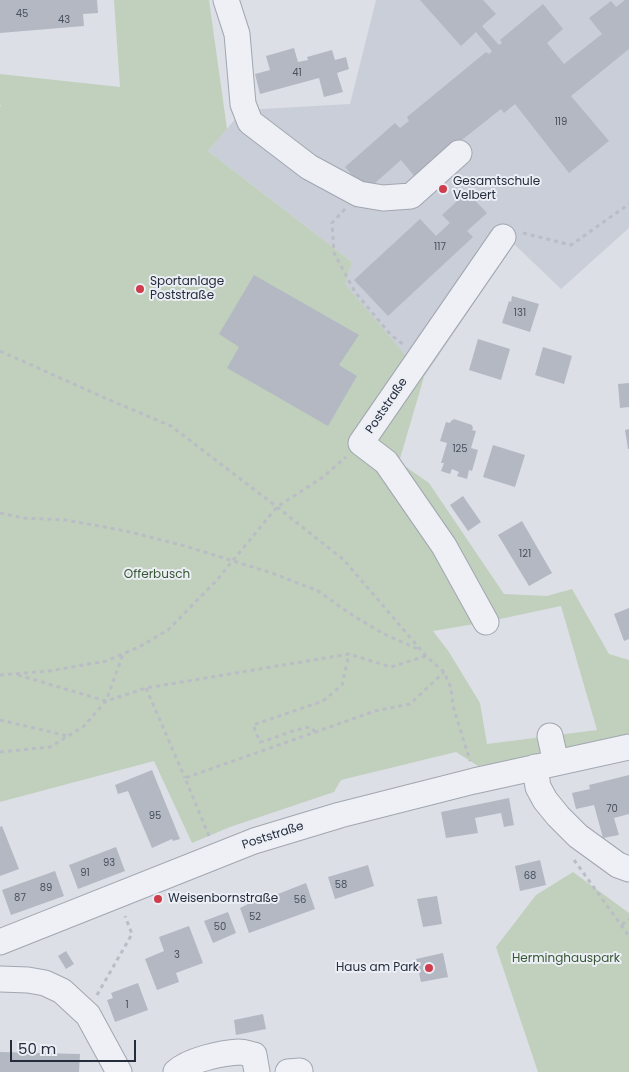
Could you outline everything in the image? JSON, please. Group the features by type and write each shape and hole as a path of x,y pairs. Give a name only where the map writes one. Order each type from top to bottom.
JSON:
{"street":[{"path":"226,0 237,34 243,104 250,122 309,167 359,194 383,198 410,196 460,153"},
{"name":"Poststraße","path":"486,622 444,546 386,462 361,443 503,237"},
{"path":"550,736 545,765 538,787 545,800 578,836 618,865 629,869"},
{"name":"Poststraße","path":"0,942 254,841 340,814 465,783 629,748"},
{"path":"0,978 45,983 62,991 88,1015 119,1072"},
{"path":"176,1072 181,1067 205,1057 239,1052 254,1055 257,1072"}],"path":[{"path":"359,194 332,224 334,253 355,292 391,334 420,358"},
{"path":"503,237 522,233 571,245 629,204"},
{"path":"0,351 171,426 344,560 426,656 444,672 451,688 453,706 472,766"},
{"path":"0,675 49,671 106,661 139,647 168,630 233,562 277,507 323,477 361,443"},
{"path":"0,513 23,518 66,520 126,531 185,546 272,573 318,591 382,633 421,650"},
{"path":"0,752 50,747 83,727 106,700 123,654"},
{"path":"15,674 106,700 146,688 348,654 390,667 426,656"},
{"path":"316,732 311,727 304,728 260,742 253,725 323,701 342,685 348,654"},
{"path":"185,778 375,711 410,704 444,672"},
{"path":"146,688 217,856"},
{"path":"0,720 68,736"},
{"path":"94,1000 132,934 125,916"},
{"path":"629,918 622,925 629,936"}],"shaded area":[{"name":"Gesamtschule Velbert","path":"376,0 629,0 629,228 561,289 514,244 424,377 344,284 352,262 208,151 243,110 350,104"}],"green space":[{"name":"Offerbusch","path":"114,0 209,0 227,129 208,151 352,262 345,284 424,377 399,462 429,483 504,594 547,596 572,589 609,654 629,660 629,736 506,763 478,766 456,752 341,780 334,792 230,827 192,843 154,761 0,802 0,74 120,87","holes":["561,606 597,730 487,744 480,703 449,652 433,631"]},
{"name":"Herminghauspark","path":"573,872 629,913 629,1072 538,1072 496,947 536,895"}],"building":[{"path":"0,0 97,0 98,13 83,14 84,26 0,33"},
{"path":"420,0 483,0 496,14 482,26 499,45 502,43 500,40 543,4 563,29 547,43 564,64 602,34 589,18 611,1 616,7 625,0 629,0 629,49 571,96 609,141 569,173 515,104 504,113 501,109 415,177 401,160 366,191 345,167 395,123 400,128 409,121 407,117 486,52 489,54 492,51 476,32 461,46"},
{"path":"294,48 298,62 308,60 307,57 332,50 335,60 346,57 349,69 337,73 343,92 324,97 319,78 260,94 255,74 270,70 266,56"},
{"path":"467,192 487,213 467,231 473,237 388,316 354,280 420,219 436,236 450,223 442,215"},
{"path":"254,275 359,335 339,365 357,376 328,426 227,368 239,347 219,334"},
{"path":"512,296 539,304 530,332 502,323"},
{"path":"478,339 510,349 501,380 469,370"},
{"path":"543,347 572,356 564,384 535,375"},
{"path":"629,383 629,407 620,408 618,384"},
{"path":"454,419 472,425 472,430 476,431 471,448 478,450 472,471 469,470 467,479 457,476 459,472 452,469 450,474 441,471 444,463 441,463 447,443 440,441 446,422 450,423"},
{"path":"629,429 629,449 628,449 625,430"},
{"path":"493,445 525,455 515,487 483,477"},
{"path":"463,496 481,522 468,531 450,505"},
{"path":"522,521 552,573 529,586 498,535"},
{"path":"629,608 629,639 624,641 614,614"},
{"path":"152,770 180,839 173,841 172,839 152,848 128,791 118,794 115,785"},
{"path":"629,775 629,814 614,818 619,835 603,838 594,805 576,809 572,793 590,789 589,785"},
{"path":"509,798 514,825 504,827 501,813 475,818 478,833 446,838 441,812"},
{"path":"2,826 19,869 0,876 0,827"},
{"path":"116,847 125,871 78,889 69,865"},
{"path":"540,860 546,885 520,891 515,866"},
{"path":"368,865 374,886 335,899 328,877"},
{"path":"55,871 64,896 11,915 2,890"},
{"path":"306,883 315,909 249,933 240,908"},
{"path":"437,896 442,924 423,927 417,899"},
{"path":"228,912 236,933 213,943 204,921"},
{"path":"189,926 203,963 176,973 179,982 157,990 145,959 164,951 159,937"},
{"path":"66,951 74,964 66,969 58,956"},
{"path":"443,953 448,977 421,982 416,959"},
{"path":"138,983 148,1010 115,1022 107,1000 113,998 111,993"},
{"path":"263,1014 266,1029 236,1035 234,1020"},
{"path":"0,1052 80,1054 79,1072 0,1072"}],"place":[{"name":"Gesamtschule Velbert","path":"443,189"},
{"name":"Sportanlage Poststraße","path":"140,289"},
{"name":"Weisenbornstraße","path":"158,899"},
{"name":"Haus am Park","path":"429,968"}]}
